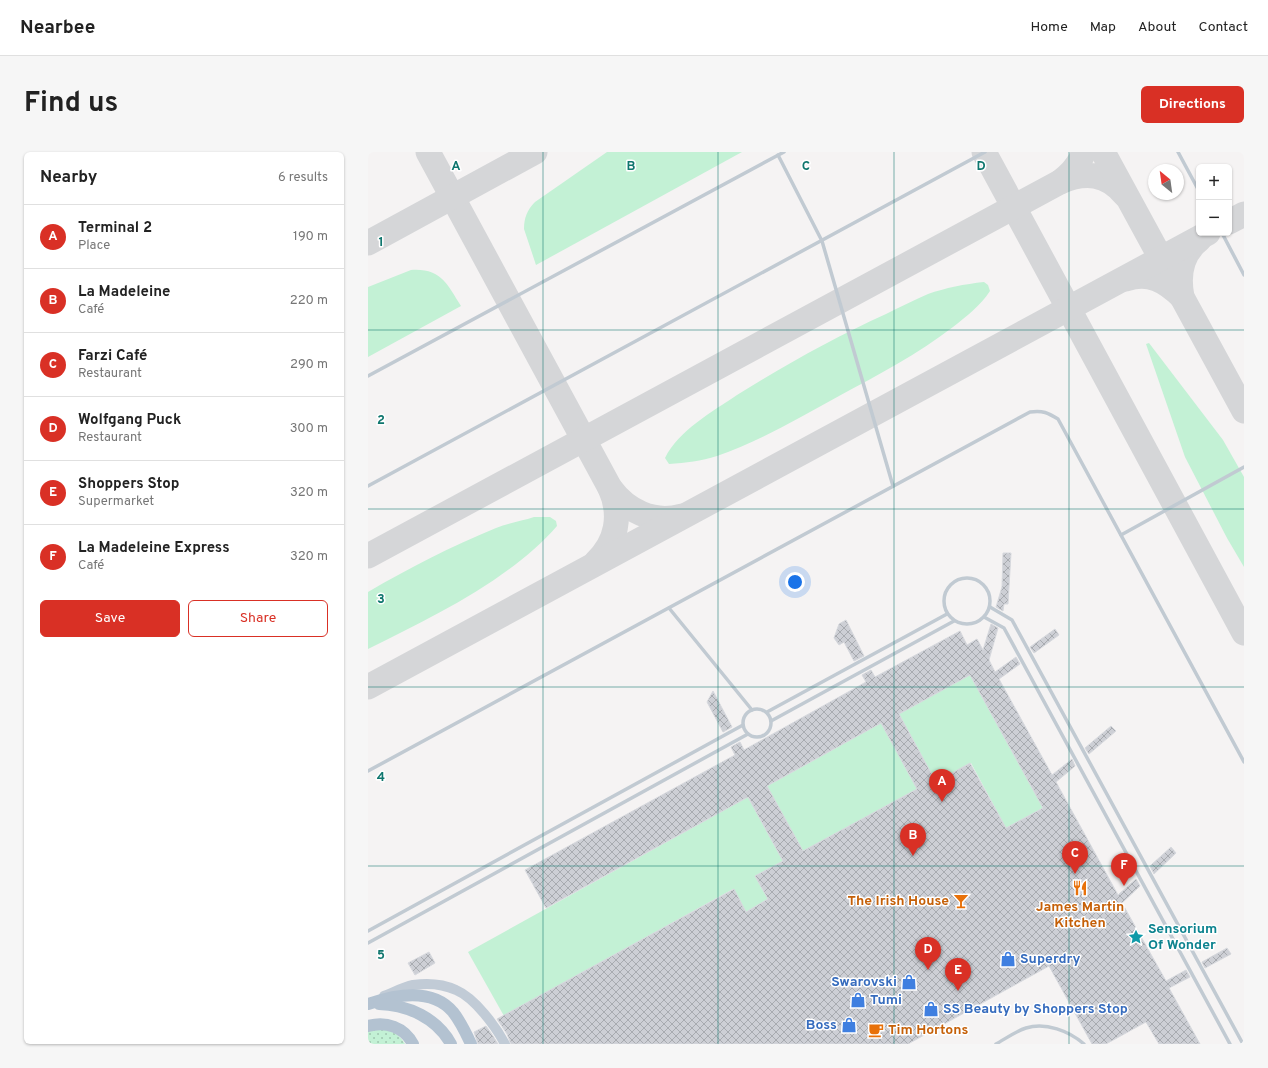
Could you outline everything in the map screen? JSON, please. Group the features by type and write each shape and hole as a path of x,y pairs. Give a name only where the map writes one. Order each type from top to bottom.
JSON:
{"main road":[{"path":"368,1004 412,985 423,984 446,986 457,990 474,1004 490,1021 505,1044"},
{"path":"368,1004 389,997 400,996 418,996 437,1000 454,1012 471,1044"},
{"path":"368,1004 397,1005 414,1011 424,1016 437,1026 448,1038 451,1044"},
{"path":"368,1026 379,1023 391,1026 403,1031 414,1044"}],"lane":[{"path":"368,376 784,152"},
{"path":"368,486 985,152"},
{"path":"1178,152 1196,185"},
{"path":"778,155 822,241 893,486"},
{"path":"1224,236 1244,275"},
{"path":"368,770 1030,412 1040,411 1058,419 1244,762"},
{"path":"1121,535 1244,467"},
{"path":"961,579 971,579 976,580 985,586 989,596 990,607 980,621 963,624 954,621 947,614 944,606 944,594 951,584 961,579"},
{"path":"990,607 1012,620 1244,1044"},
{"path":"669,608 752,710"},
{"path":"767,712 947,614"},
{"path":"984,617 1004,628 1230,1044"},
{"path":"771,721 954,621"},
{"path":"759,709 767,712 771,721 770,729 764,736 754,737 746,732 743,725 744,718 752,710 759,709"},
{"path":"368,931 743,725"},
{"path":"368,943 748,734"},
{"path":"996,1044 1026,1028 1043,1026 1060,1030 1084,1044"}],"green space":[{"path":"607,152 742,152 536,265 524,229 525,218 528,211 535,202"},
{"path":"411,270 430,272 442,279 452,291 461,306 368,357 368,287"},
{"path":"984,282 988,285 990,291 978,306 940,337 898,364 779,429 748,444 711,458 669,464 665,458 671,448 687,430 697,422 737,395 810,352 928,294 955,286"},
{"path":"1149,343 1223,440 1244,477 1244,567 1227,538 1185,457 1146,344"},
{"path":"534,517 550,517 556,521 557,526 538,546 516,564 443,611 368,649 368,592 463,542 501,526"},
{"path":"970,675 1043,808 1006,828 971,763 936,782 899,714"},
{"path":"881,723 917,789 803,851 767,786"},
{"path":"748,797 783,861 755,876 768,899 746,912 733,889 504,1016 468,952"},
{"path":"368,1029 379,1029 394,1033 398,1035 405,1044 368,1044"}],"building":[{"path":"1003,553 1011,553 1008,604 1004,604 1003,611 996,607 1002,587"},
{"path":"846,620 864,656 854,661 844,642 839,645 834,638 839,624"},
{"path":"991,624 998,628 989,660 995,672 1016,657 1020,664 999,679 1052,775 1072,759 1075,766 1056,782 1118,895 1136,879 1140,886 1122,903 1166,981 1186,970 1190,977 1169,988 1200,1044 1159,1044 1146,1022 1106,1044 1092,1044 1049,966 908,1044 511,1044 507,1034 497,1019 734,889 746,912 768,899 755,876 783,861 748,797 546,908 525,870 735,755 731,747 740,742 744,750 866,682 862,675 871,670 875,677 960,631 967,645 977,639 983,650","holes":["970,675 1043,808 1006,828 970,763 936,782 899,714","881,723 917,789 803,851 767,786"]},
{"path":"1055,629 1059,635 1034,653 1030,647"},
{"path":"713,691 732,727 723,732 707,702"},
{"path":"1111,726 1116,731 1089,754 1085,748"},
{"path":"1171,847 1176,853 1154,874 1150,866"},
{"path":"1227,948 1231,954 1205,968 1202,962"},
{"path":"429,952 435,963 415,975 408,963"},
{"path":"486,1026 498,1044 478,1044 474,1032"}],"taxiway":[{"path":"428,152 610,488"},
{"path":"368,243 535,152"},
{"path":"984,152 1244,633"},
{"path":"1084,152 1074,169 1060,182 1078,176 1095,176 1111,182 1125,195"},
{"path":"1103,152 1244,411"},
{"path":"368,556 1060,182"},
{"path":"1232,220 1244,214"},
{"path":"368,687 1202,236"},
{"path":"1126,279 1142,276 1157,279 1170,286 1182,297 1180,281 1182,266 1188,252 1199,240"},
{"path":"596,562 609,546 615,528 616,508 610,488 624,503 642,514 661,518 682,516"}],"place":[{"name":"Terminal 2","path":"942,802"},
{"name":"La Madeleine","path":"913,856"},
{"name":"Farzi Café","path":"1075,874"},
{"name":"La Madeleine Express","path":"1124,886"},
{"name":"James Martin Kitchen","path":"1080,888"},
{"name":"The Irish House","path":"961,901"},
{"name":"Sensorium Of Wonder","path":"1136,937"},
{"name":"Superdry","path":"1008,959"},
{"name":"Wolfgang Puck","path":"928,970"},
{"name":"Swarovski","path":"909,982"},
{"name":"Shoppers Stop","path":"958,991"},
{"name":"Tumi","path":"858,1000"},
{"name":"SS Beauty by Shoppers Stop","path":"931,1009"},
{"name":"Boss","path":"849,1025"},
{"name":"Tim Hortons","path":"876,1030"}]}
